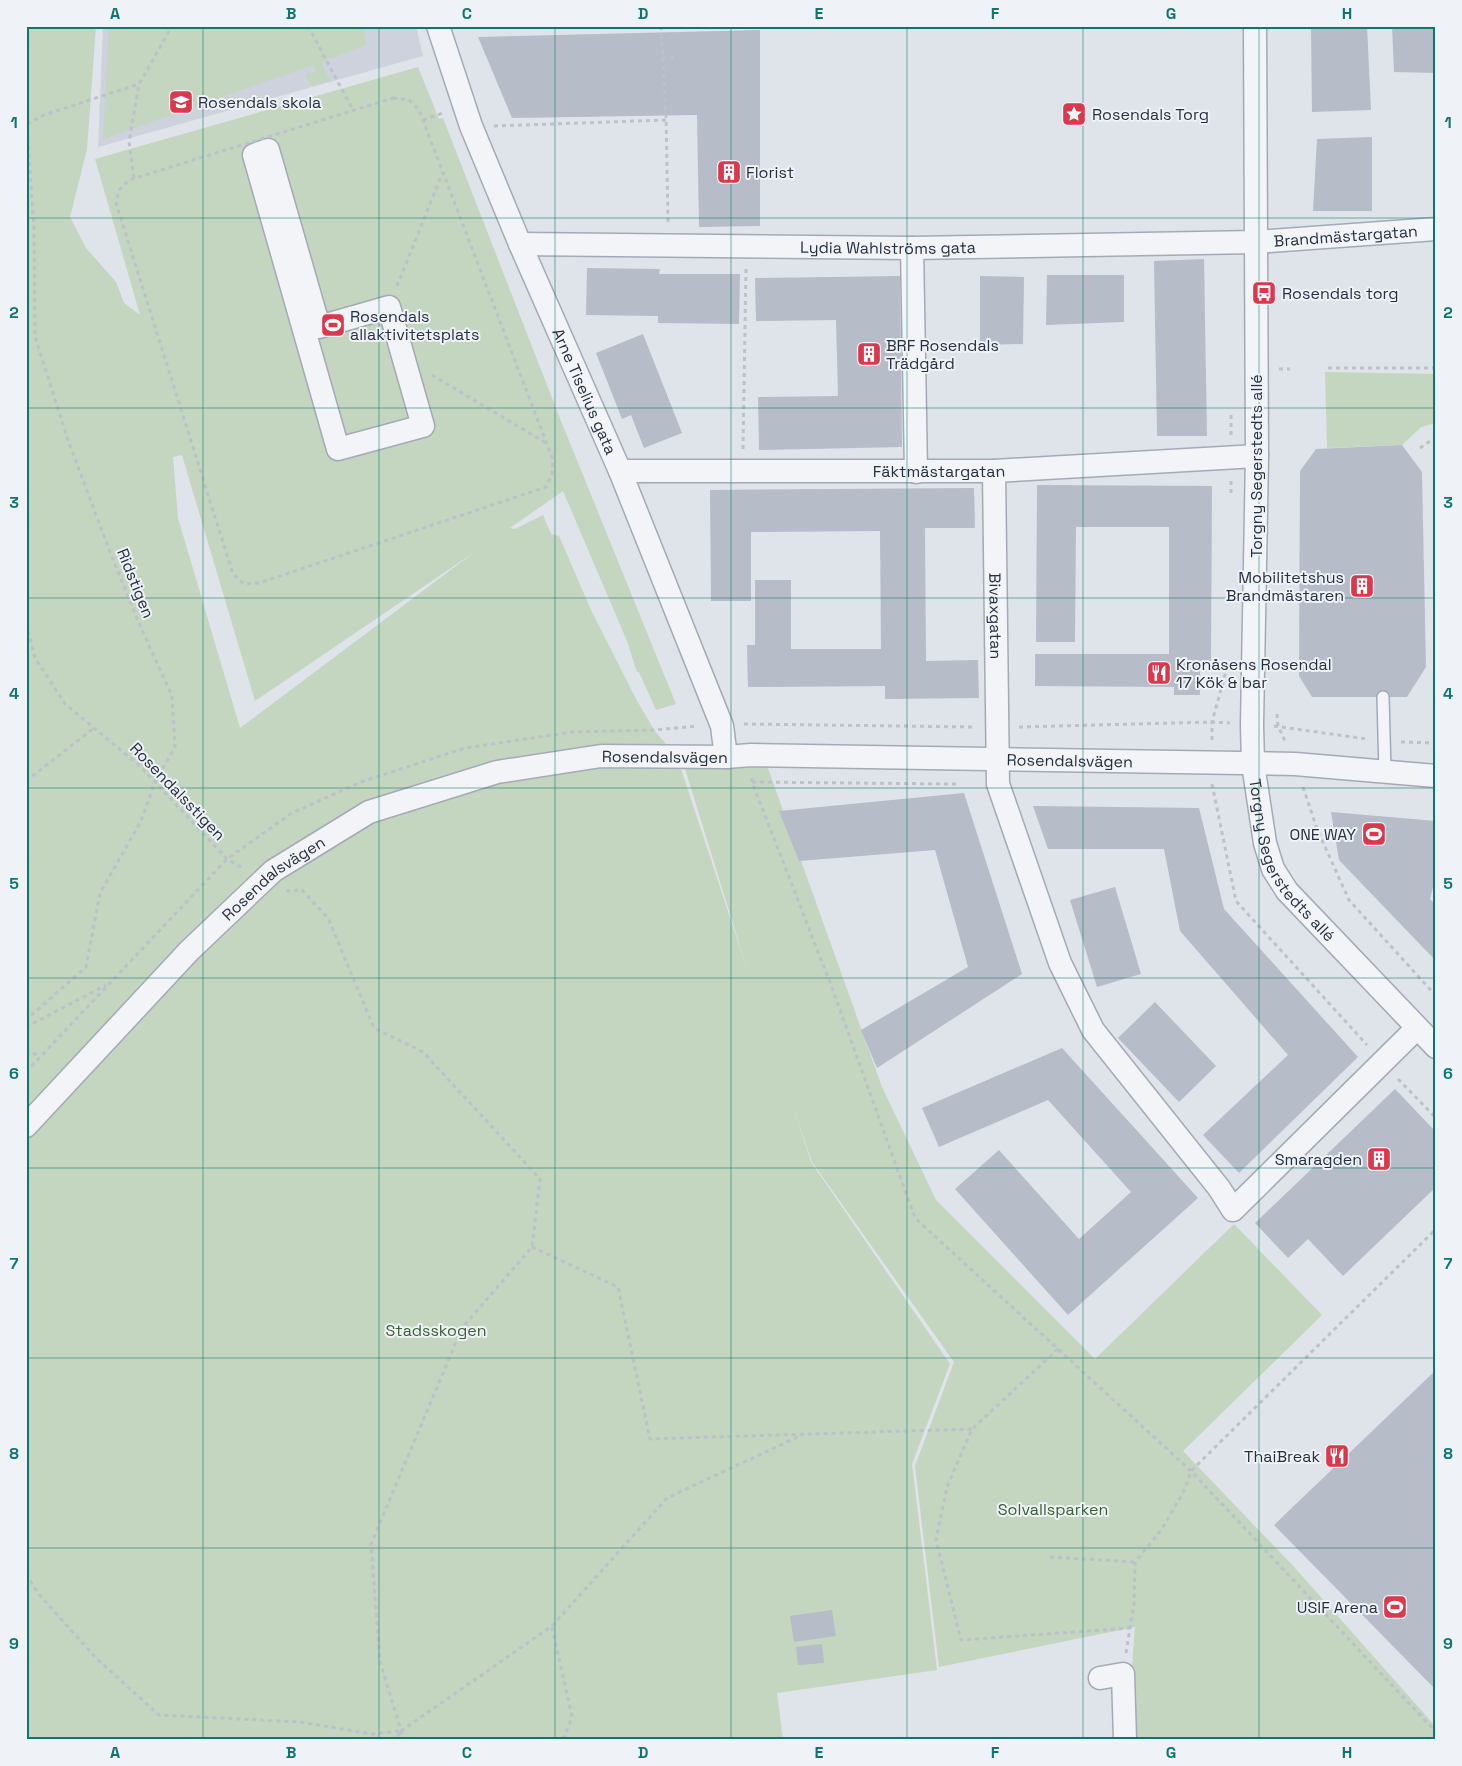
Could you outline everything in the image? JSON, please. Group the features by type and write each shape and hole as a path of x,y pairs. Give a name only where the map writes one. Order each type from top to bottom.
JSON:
{"street":[{"name":"Arne Tiselius gata","path":"438,26 471,126 520,244 620,472 722,726 726,757"},
{"name":"Torgny Segerstedts allé","path":"1255,26 1256,456 1252,725 1253,764 1265,843 1273,869 1287,891 1436,1048"},
{"path":"268,150 319,327 389,307 404,359 423,426 338,449 254,155 268,150"},
{"name":"Brandmästargatan","path":"1256,242 1436,230"},
{"name":"Lydia Wahlströms gata","path":"520,244 912,248 1256,242"},
{"path":"912,248 916,472"},
{"name":"Fäktmästargatan","path":"620,472 994,471 1256,456"},
{"name":"Bivaxgatan","path":"994,471 998,760"},
{"name":"Rosendalsvägen","path":"26,1126 189,952 273,871 370,812 498,772 601,756 726,757 751,755 1295,764 1436,776"},
{"path":"998,760 998,784 1060,963 1093,1030 1219,1188 1234,1210 1417,1028"},
{"path":"1100,1678 1123,1674 1125,1740"}],"lane":[{"path":"1383,697 1385,772"}],"path":[{"path":"134,178 129,142 139,84 172,26"},
{"path":"308,26 353,110"},
{"path":"661,26 666,120 669,245"},
{"path":"662,58 677,57"},
{"path":"27,125 44,115 139,84"},
{"path":"422,120 446,112"},
{"name":"Ridstigen","path":"26,114 34,226 35,337 69,443 107,543 138,621 172,696 175,747 155,782 141,821 100,893 86,967 26,1020"},
{"path":"471,126 666,120"},
{"path":"389,307 442,173"},
{"path":"743,472 746,246"},
{"path":"404,359 546,443"},
{"path":"1328,368 1436,368"},
{"path":"1231,498 1232,410"},
{"path":"1420,448 1436,437"},
{"name":"Rosendalsstigen","path":"26,623 35,658 65,704 140,766 227,859 288,892 302,890 328,918 374,1028 422,1052 540,1178 532,1248"},
{"path":"1230,657 1212,722 1211,781 1236,901 1382,1062 1436,1118"},
{"path":"26,1072 227,859 292,813 360,782 465,748 574,732 744,724 997,727 1212,722 1278,726 1384,741 1436,743"},
{"path":"1278,726 1295,764 1317,828 1349,900 1436,996"},
{"path":"26,782 94,728"},
{"path":"752,782 831,985 915,1218 1191,1471 1436,1732"},
{"path":"26,1027 109,983"},
{"path":"26,1049 40,1057"},
{"path":"1123,1674 1134,1604 1135,1562 1162,1529 1184,1491 1191,1471 1436,1229"},
{"path":"404,1740 380,1662 370,1544 462,1328 532,1248 618,1288 650,1440 806,1433 972,1429"},
{"path":"1058,1349 972,1429 947,1487 936,1540 962,1640 1130,1628"},
{"path":"395,1740 401,1730 552,1626 667,1498 806,1433"},
{"path":"1050,1557 1135,1562"},
{"path":"26,1574 37,1592 96,1658 159,1715 300,1722 372,1734 401,1730"},
{"path":"552,1626 572,1717 563,1740"}],"shaded area":[{"name":"Rosendals skola","path":"103,26 416,26 423,56 98,147"}],"green space":[{"name":"Stadsskogen","path":"26,26 96,26 87,149 70,217 86,248 116,282 124,303 140,315 95,159 418,67 439,119 443,118 561,421 676,704 656,710 639,672 637,672 627,641 563,491 510,528 515,529 543,515 551,534 559,536 591,610 636,699 654,730 677,757 748,972 682,759 765,760 882,1087 936,1200 1095,1359 1234,1224 1322,1315 1183,1451 1296,1569 1436,1727 1436,1740 1132,1740 1130,1693 1135,1627 939,1667 915,1466 954,1362 812,1162 793,1106 811,1162 950,1364 912,1464 937,1670 777,1693 783,1740 26,1740","holes":["182,455 255,701 476,551 240,728 178,518 173,457"]},
{"name":"Rosendals skola","path":"109,26 362,26 367,45 321,62 330,81 310,86 306,74 316,71 313,65 103,139"},
{"path":"1325,372 1436,374 1436,423 1421,427 1402,445 1327,448"}],"building":[{"path":"1311,26 1367,26 1371,110 1312,112"},
{"path":"1392,26 1436,26 1436,73 1394,72"},
{"name":"Florist","path":"760,30 760,226 699,227 697,115 512,118 478,37"},
{"path":"1372,137 1372,211 1313,211 1317,139"},
{"path":"1204,259 1207,436 1157,436 1154,261"},
{"path":"587,268 660,269 659,274 740,274 739,324 658,323 658,316 586,315"},
{"path":"1047,275 1124,275 1124,322 1046,325"},
{"name":"BRF Rosendals Trädgård","path":"900,276 902,447 759,450 758,397 838,396 836,320 756,321 755,278"},
{"path":"980,276 1024,277 1023,344 980,345"},
{"path":"643,334 682,433 644,448 631,415 622,419 596,353"},
{"name":"Mobilitetshus Brandmästaren","path":"1402,445 1422,472 1426,667 1407,697 1312,697 1299,676 1300,471 1316,449"},
{"path":"1037,485 1212,486 1211,662 1200,661 1200,695 1174,695 1174,687 1035,686 1035,654 1169,654 1169,527 1076,527 1075,642 1036,642"},
{"path":"974,488 975,528 925,528 926,661 978,660 979,698 885,699 885,686 748,687 747,645 755,645 755,580 791,580 791,649 881,649 880,531 751,532 751,601 711,601 710,490"},
{"path":"964,793 1022,974 877,1068 861,1030 968,967 935,850 799,861 779,811"},
{"path":"1033,806 1199,808 1224,909 1358,1057 1239,1173 1203,1135 1288,1055 1180,931 1164,849 1048,849"},
{"path":"1331,812 1436,821 1436,883 1434,883 1430,899 1436,905 1436,961 1339,860"},
{"path":"1115,887 1141,974 1097,987 1070,900"},
{"path":"1155,1002 1216,1066 1179,1102 1118,1038"},
{"path":"1062,1048 1198,1198 1068,1315 955,1189 999,1150 1079,1239 1131,1192 1048,1100 939,1147 922,1108"},
{"name":"Smaragden","path":"1395,1089 1436,1132 1436,1187 1343,1276 1308,1239 1288,1258 1255,1223"},
{"name":"USIF Arena","path":"1436,1370 1436,1690 1274,1525"},
{"path":"832,1610 836,1636 794,1642 790,1616"},
{"path":"822,1644 824,1663 798,1665 796,1647"}],"place":[{"name":"Rosendals skola","path":"181,102"},
{"name":"Rosendals Torg","path":"1074,114"},
{"name":"Florist","path":"729,172"},
{"name":"Rosendals torg","path":"1264,293"},
{"name":"Rosendals allaktivitetsplats","path":"333,325"},
{"name":"BRF Rosendals Trädgård","path":"869,354"},
{"name":"Mobilitetshus Brandmästaren","path":"1362,586"},
{"name":"Kronåsens Rosendal 17 Kök & bar","path":"1159,673"},
{"name":"ONE WAY","path":"1374,834"},
{"name":"Smaragden","path":"1379,1159"},
{"name":"ThaiBreak","path":"1337,1456"},
{"name":"USIF Arena","path":"1395,1607"}],"park label":[{"name":"Solvallsparken","path":"1053,1509"}]}
